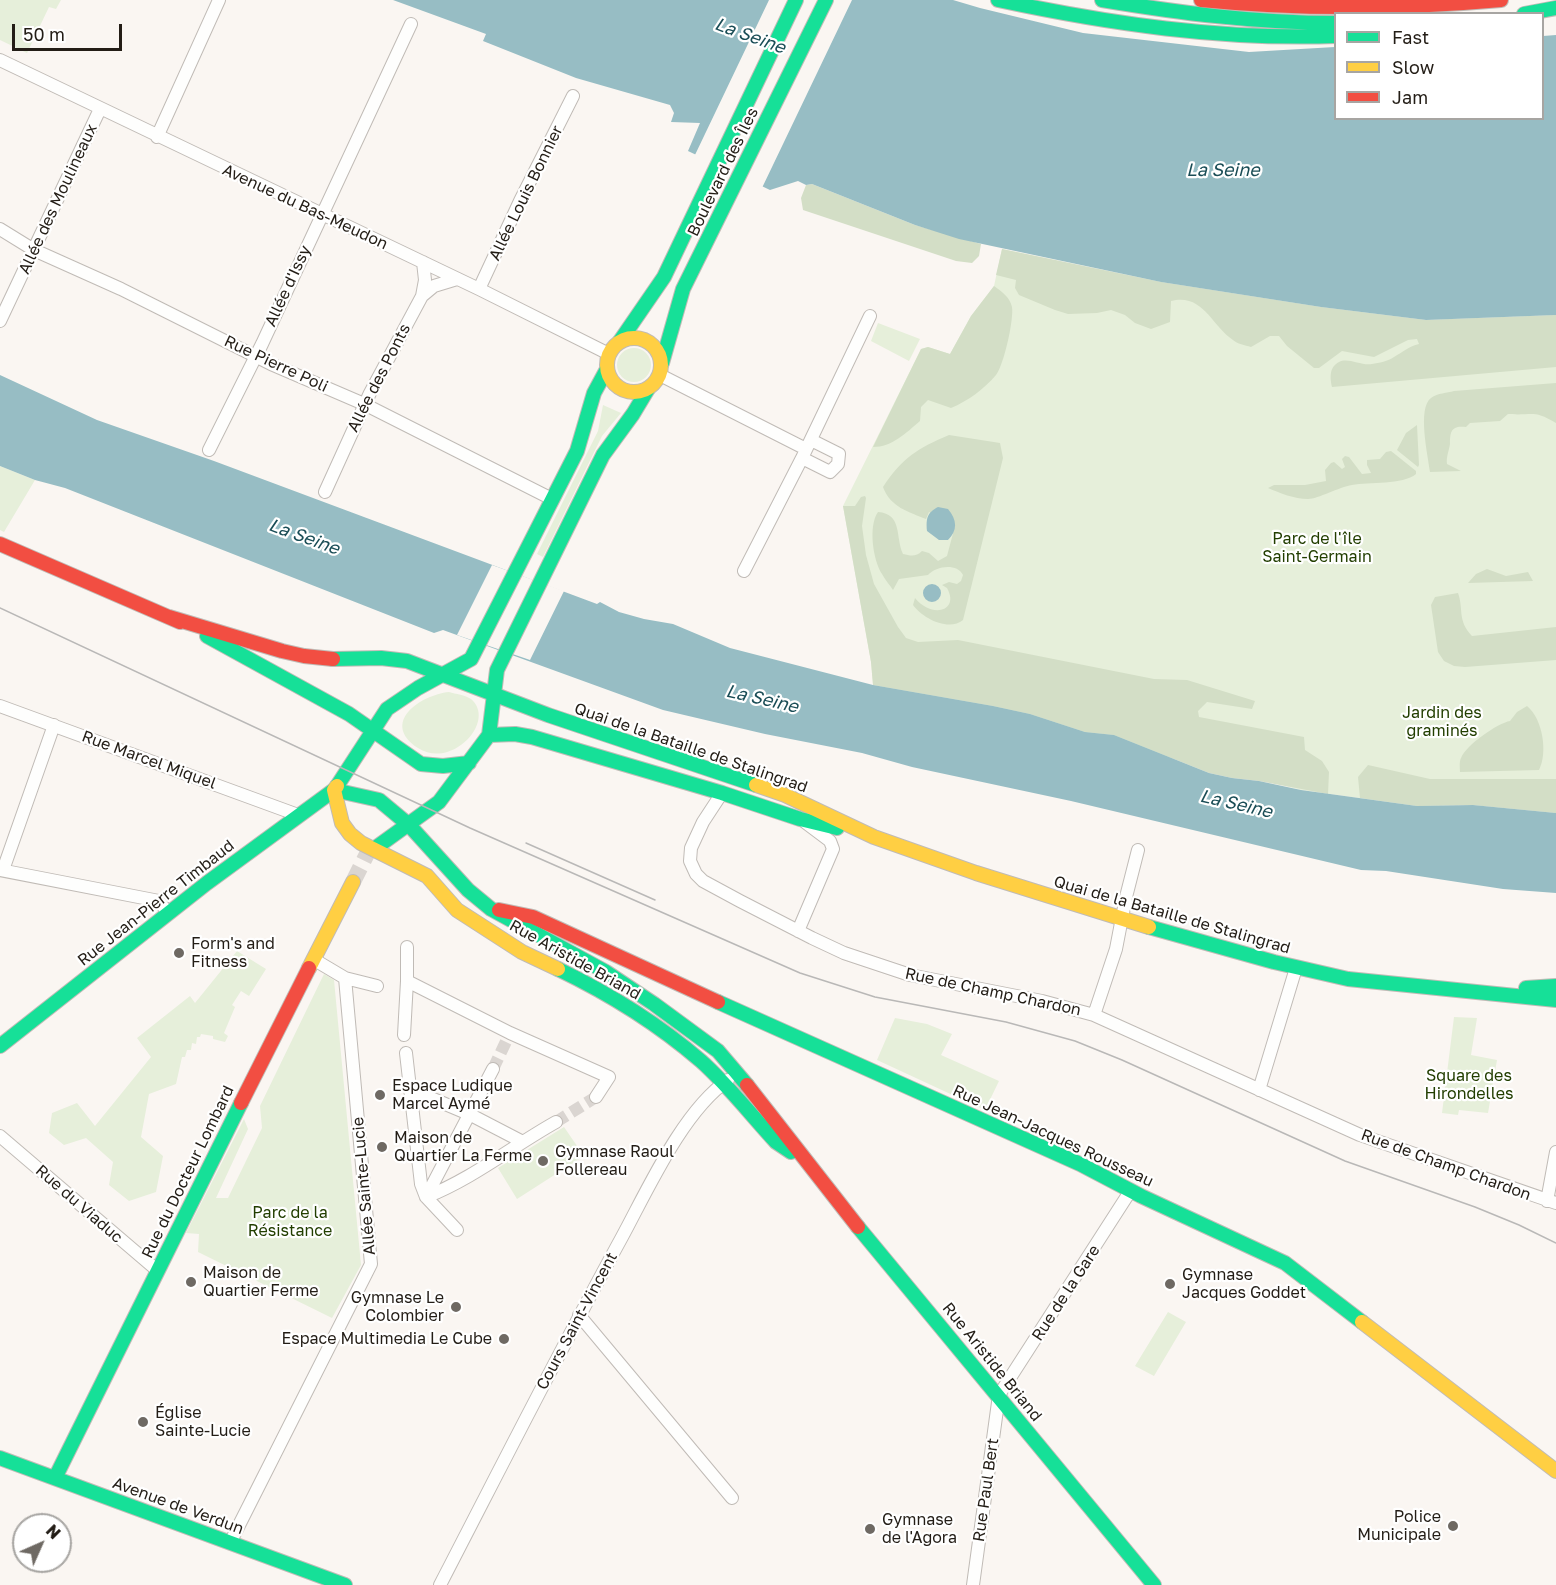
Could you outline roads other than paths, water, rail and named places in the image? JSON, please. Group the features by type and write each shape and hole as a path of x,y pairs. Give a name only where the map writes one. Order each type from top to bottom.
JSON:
{"main road":[{"name":"Boulevard des Îles","path":"620,342 664,278 796,0"},
{"name":"Boulevard des Îles","path":"661,369 683,289 826,0"},
{"path":"998,0 1074,17 1168,31 1244,37 1334,36"},
{"path":"1102,0 1218,18 1278,23 1334,23"},
{"path":"1201,0 1305,8 1411,6 1501,0"},
{"path":"1535,12 1556,8"},
{"path":"334,790 387,710 418,688 471,659 577,451 594,393 607,369 609,354 620,342 629,338 647,341 659,354 661,369 655,383 648,389 603,455 497,670 489,735 439,802 370,852"},
{"path":"607,369 610,379 617,387 627,392 637,393 648,389"},
{"path":"2,546 169,616 282,651 326,659 407,661 495,695"},
{"path":"169,616 337,707 421,764 443,766 469,763"},
{"name":"Quai de la Bataille de Stalingrad","path":"495,695 609,737 785,795 874,837"},
{"name":"Quai de la Bataille de Stalingrad","path":"489,735 515,734 532,737 722,793 800,819 874,837 976,873 1121,919 1296,968 1348,979 1556,1000"},
{"name":"Rue Jean-Pierre Timbaud","path":"0,1046 168,913 334,790"},
{"name":"Rue Aristide Briand","path":"805,1161 776,1142 702,1062 651,1021 605,992 522,952 457,910 427,876 370,852 350,834 342,823 334,790 379,800 409,825 468,890 491,909 606,972 718,1051 805,1161 1154,1585"},
{"name":"Rue du Docteur Lombard","path":"55,1478 353,882"},
{"name":"Rue Jean-Jacques Rousseau","path":"491,909 533,917 804,1042 1080,1164 1285,1263 1556,1471"},
{"name":"Quai de la Bataille de Stalingrad","path":"1470,991 1556,986"},
{"name":"Avenue de Verdun","path":"0,1458 345,1585"}],"street":[{"path":"157,137 219,0"},
{"name":"Allée d'Issy","path":"209,450 411,24"},
{"name":"Avenue du Bas-Meudon","path":"0,60 479,289 609,354"},
{"name":"Allée Louis Bonnier","path":"479,289 573,96"},
{"name":"Allée des Moulineaux","path":"0,321 100,109"},
{"name":"Rue Pierre Poli","path":"0,229 34,249 121,289 255,356 364,404 552,499"},
{"name":"Allée des Ponts","path":"325,492 364,404 422,296 425,280 423,262"},
{"path":"422,296 434,286 457,279"},
{"path":"744,571 870,315"},
{"path":"661,369 806,449"},
{"name":"Rue Marcel Miquel","path":"0,706 298,815"},
{"path":"54,725 1,870 159,901 168,913"},
{"name":"Rue de Champ Chardon","path":"722,793 703,822 691,848 690,861 696,874 703,881 798,931 844,953 910,975 1042,1001 1094,1015 1360,1135 1552,1202"},
{"path":"798,931 833,849 830,841 800,819"},
{"path":"1094,1015 1116,949 1138,850"},
{"path":"404,1035 407,947"},
{"path":"313,959 345,978 377,987"},
{"path":"1259,1090 1296,968"},
{"name":"Allée Sainte-Lucie","path":"230,1543 371,1264 345,978"},
{"path":"407,981 510,1033 609,1077 596,1097"},
{"path":"406,1053 421,1184 426,1197 457,1230"},
{"path":"426,1197 493,1069"},
{"name":"Cours Saint-Vincent","path":"440,1585 579,1315 676,1139 712,1092 737,1074"},
{"path":"408,1078 419,1093 469,1114 521,1141"},
{"path":"412,1108 419,1093"},
{"path":"426,1197 451,1187 521,1141 556,1122"},
{"name":"Rue du Viaduc","path":"0,1137 158,1271"},
{"path":"1552,1202 1556,1152"},
{"name":"Rue de la Gare","path":"999,1395 1131,1190"},
{"path":"579,1315 732,1498"},
{"name":"Rue Paul Bert","path":"973,1585 999,1395"}],"water":[{"name":"La Seine","path":"393,0 953,0 1083,33 1249,52 1334,47 1334,120 1544,120 1544,36 1556,35 1556,315 1426,320 1321,307 1161,282 959,239 915,225 812,184 806,185 798,181 770,190 688,151 700,123 671,122 674,113 670,105 576,78 483,41 486,34"},
{"name":"La Seine","path":"0,375 97,420 214,461 597,604 600,602 619,612 673,624 730,648 873,685 993,706 1030,714 1085,732 1114,735 1209,773 1232,778 1417,806 1473,805 1556,813 1556,893 1503,889 1386,871 1361,870 1071,801 912,767 862,753 765,734 663,710 443,630 434,633 65,488 35,480 0,466"},
{"path":"938,507 948,509 955,521 955,529 948,540 939,540 927,531 928,516"},
{"path":"932,584 938,587 941,593 938,599 932,602 926,599 923,593 926,587"}],"tunnel":[{"path":"353,882 367,854"},
{"path":"493,1069 510,1033"},
{"path":"556,1122 596,1097"}],"tram line":[{"path":"0,608 470,828 800,973 875,997 1006,1022 1075,1041 1345,1161 1475,1207 1556,1243"},
{"path":"526,843 655,900"}],"place":[{"name":"Form's and Fitness","path":"179,953"},
{"name":"Espace Ludique Marcel Aymé","path":"380,1095"},
{"name":"Maison de Quartier La Ferme","path":"382,1147"},
{"name":"Gymnase Raoul Follereau","path":"543,1161"},
{"name":"Maison de Quartier Ferme","path":"191,1282"},
{"name":"Gymnase Jacques Goddet","path":"1170,1284"},
{"name":"Gymnase Le Colombier","path":"456,1307"},
{"name":"Espace Multimedia Le Cube","path":"504,1339"},
{"name":"Église Sainte-Lucie","path":"143,1422"},
{"name":"Police Municipale","path":"1453,1526"},
{"name":"Gymnase de l'Agora","path":"870,1529"}],"park label":[{"name":"Parc de l'île Saint-Germain","path":"1317,548"},
{"name":"Jardin des graminés","path":"1442,722"},
{"name":"Square des Hirondelles","path":"1469,1085"},
{"name":"Parc de la Résistance","path":"290,1222"}]}
